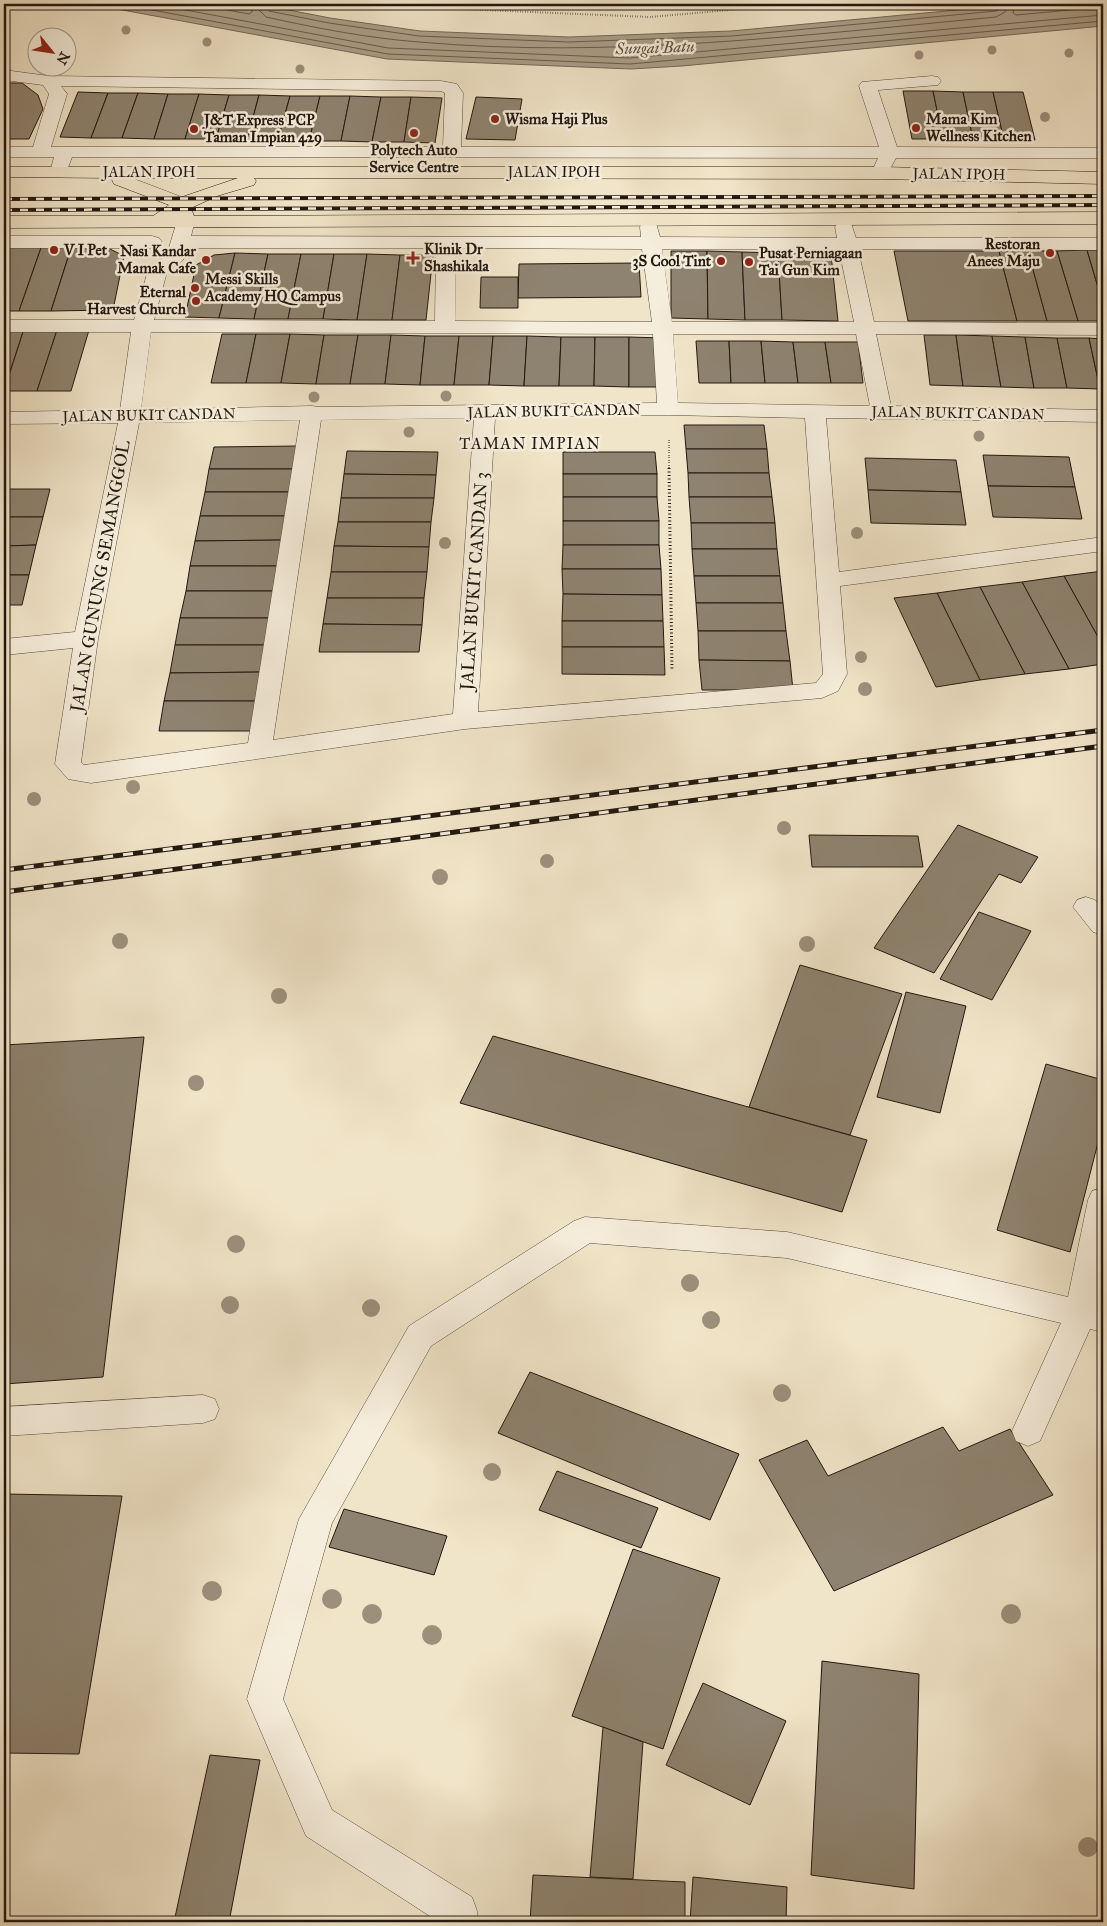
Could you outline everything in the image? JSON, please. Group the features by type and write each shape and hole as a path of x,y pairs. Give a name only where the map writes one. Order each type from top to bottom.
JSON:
{"main road":[{"path":"93,171 159,191 183,212"},
{"name":"JALAN IPOH","path":"4,172 880,173 1103,178"},
{"path":"183,212 204,193 280,172"},
{"path":"4,222 158,221 183,212 649,221 1103,218"}],"street":[{"path":"4,75 49,81 441,86 451,88 454,93 452,150"},
{"path":"40,152 58,94 49,81"},
{"path":"880,173 889,154 887,142 868,86 932,81"},
{"path":"4,152 452,150 889,154 1103,153"},
{"path":"59,172 64,152"},
{"path":"158,221 148,257 158,270 176,256 180,242 183,212"},
{"path":"842,220 849,244 882,412"},
{"path":"649,221 663,328 668,409"},
{"path":"4,242 152,242"},
{"path":"180,242 1103,244"},
{"path":"445,328 446,243"},
{"name":"JALAN GUNUNG SEMANGGOL","path":"158,270 142,326 130,415 86,639 68,764 77,772 91,774 259,750"},
{"path":"4,326 1103,329"},
{"name":"JALAN BUKIT CANDAN","path":"4,418 312,412 668,409 1103,418"},
{"path":"312,412 259,750 465,721 822,690 829,685 835,674 815,411"},
{"name":"JALAN BUKIT CANDAN 3","path":"465,721 485,412"},
{"path":"827,581 1103,544"},
{"path":"4,647 86,639"},
{"path":"1028,1432 1092,1316 1103,1200"},
{"path":"458,1922 458,1911 319,1823 265,1699 316,1518 420,1336 585,1230 787,1245 1092,1316"},
{"path":"4,1422 203,1409"}],"path":[{"path":"408,4 436,8 650,17 799,4"},
{"path":"668,409 672,704"}],"water":[{"name":"Sungai Batu","path":"90,4 258,4 330,18 420,31 569,37 731,31 1022,4 1103,4 1103,26 682,66 631,69 387,59"}],"building":[{"path":"4,83 22,83 38,95 43,109 29,139 4,139"},
{"path":"903,91 933,91 943,139 912,139"},
{"path":"933,91 963,92 973,139 943,139"},
{"path":"78,92 108,93 91,138 60,137"},
{"path":"963,92 993,92 1004,140 973,139"},
{"path":"993,92 1023,92 1035,140 1004,140"},
{"path":"108,93 138,93 122,138 91,138"},
{"path":"138,93 168,94 154,139 122,138"},
{"path":"168,94 199,94 185,139 154,139"},
{"path":"199,94 229,95 216,139 185,139"},
{"path":"229,95 259,95 247,140 216,139"},
{"path":"259,95 290,96 278,140 247,140"},
{"path":"290,96 320,96 309,141 278,140"},
{"path":"320,96 350,96 341,141 309,141"},
{"path":"350,96 381,97 372,142 341,141"},
{"path":"381,97 411,97 404,142 372,142"},
{"path":"411,97 442,98 435,143 404,142"},
{"name":"Wisma Haji Plus","path":"476,97 522,99 515,140 466,139"},
{"path":"4,245 11,245 4,266"},
{"path":"11,245 42,245 19,311 4,311 4,266"},
{"path":"42,245 72,245 51,311 19,311"},
{"path":"72,245 106,247 124,256 113,310 51,311"},
{"path":"1087,250 1103,304 1103,321 1078,321 1057,251"},
{"path":"1087,250 1103,250 1103,304"},
{"path":"671,251 707,251 708,319 671,318"},
{"path":"707,251 742,252 745,320 708,319"},
{"path":"894,251 999,251 1017,321 908,321"},
{"path":"999,251 1028,251 1047,321 1017,321"},
{"path":"1028,251 1057,251 1078,321 1047,321"},
{"path":"742,252 778,253 782,320 745,320"},
{"path":"235,253 219,318 185,317 196,265 214,255"},
{"path":"235,253 268,254 254,319 219,318"},
{"path":"778,253 831,254 838,321 782,320"},
{"path":"268,254 301,254 288,319 254,319"},
{"path":"301,254 334,254 323,319 288,319"},
{"path":"334,254 367,254 357,320 323,319"},
{"path":"367,254 400,255 392,320 357,320"},
{"path":"400,255 433,255 426,320 392,320"},
{"path":"639,263 641,297 518,298 519,264"},
{"path":"481,277 518,277 518,308 480,308"},
{"path":"4,329 24,329 4,390"},
{"path":"24,329 57,330 37,391 4,391"},
{"path":"57,330 89,330 71,391 37,391"},
{"path":"222,334 256,334 246,383 211,383"},
{"path":"256,334 290,334 281,383 246,383"},
{"path":"290,334 324,335 316,384 281,383"},
{"path":"324,335 358,335 350,384 316,384"},
{"path":"358,335 391,335 385,384 350,384"},
{"path":"391,335 425,336 420,385 385,384"},
{"path":"924,335 956,335 963,386 930,385"},
{"path":"956,335 992,336 1001,387 963,386"},
{"path":"425,336 459,336 454,385 420,385"},
{"path":"459,336 493,336 489,385 454,385"},
{"path":"493,336 527,336 524,386 489,385"},
{"path":"527,336 561,337 559,386 524,386"},
{"path":"992,336 1025,337 1034,388 1001,387"},
{"path":"561,337 595,337 594,386 559,386"},
{"path":"595,337 629,337 629,387 594,386"},
{"path":"629,337 663,338 664,387 629,387"},
{"path":"1025,337 1057,338 1067,388 1034,388"},
{"path":"1057,338 1089,338 1100,389 1067,388"},
{"path":"1089,338 1103,339 1103,389 1100,389"},
{"path":"696,341 729,341 731,383 699,383"},
{"path":"729,341 761,341 765,383 731,383"},
{"path":"761,341 793,342 798,383 765,383"},
{"path":"793,342 825,342 831,383 798,383"},
{"path":"825,342 858,342 863,383 831,383"},
{"path":"684,425 764,425 767,449 686,449"},
{"path":"298,446 295,469 209,469 214,447"},
{"path":"686,449 767,449 769,473 688,473"},
{"path":"347,451 438,452 436,475 344,474"},
{"path":"563,452 655,452 657,474 563,474"},
{"path":"983,455 1069,457 1075,487 988,486"},
{"path":"865,458 956,460 961,492 868,490"},
{"path":"209,469 295,469 292,492 205,492"},
{"path":"688,473 769,473 772,497 689,497"},
{"path":"344,474 436,475 434,498 341,498"},
{"path":"563,474 657,474 657,497 563,497"},
{"path":"988,486 1075,487 1082,519 993,517"},
{"path":"4,489 50,489 43,517 4,517"},
{"path":"868,490 961,492 966,525 871,523"},
{"path":"205,492 292,492 288,516 200,516"},
{"path":"563,497 657,497 659,521 563,521"},
{"path":"689,497 772,497 775,523 691,523"},
{"path":"341,498 434,498 431,522 338,522"},
{"path":"200,516 288,516 284,540 195,541"},
{"path":"4,517 43,517 36,545 4,546"},
{"path":"563,521 659,521 659,545 563,545"},
{"path":"338,522 431,522 429,547 334,546"},
{"path":"691,523 775,523 777,549 692,549"},
{"path":"284,540 281,566 190,566 195,541"},
{"path":"36,545 29,575 4,575 4,546"},
{"path":"563,545 659,545 661,569 562,569"},
{"path":"334,546 429,547 427,572 331,572"},
{"path":"692,549 777,549 780,576 694,576"},
{"path":"190,566 281,566 276,591 186,591"},
{"path":"562,569 661,569 662,595 563,594"},
{"path":"1103,571 1103,646 1064,576"},
{"path":"331,572 427,572 424,598 327,598"},
{"path":"4,575 29,575 22,605 4,605"},
{"path":"694,576 780,576 783,603 696,603"},
{"path":"1064,576 1103,646 1103,664 1069,669 1022,582"},
{"path":"1022,582 1069,669 1025,674 980,587"},
{"path":"980,587 1025,674 980,680 937,593"},
{"path":"186,591 276,591 273,618 180,618"},
{"path":"937,593 980,680 936,687 894,598"},
{"path":"563,594 662,595 663,621 562,621"},
{"path":"327,598 424,598 422,625 323,624"},
{"path":"696,603 783,603 786,631 698,631"},
{"path":"180,618 273,618 269,645 175,645"},
{"path":"562,621 663,621 664,647 562,647"},
{"path":"323,624 422,625 419,652 319,652"},
{"path":"698,631 786,631 790,661 699,660"},
{"path":"175,645 269,645 265,672 170,673"},
{"path":"562,647 664,647 665,675 562,674"},
{"path":"699,660 790,661 793,690 702,690"},
{"path":"265,672 260,701 164,701 170,673"},
{"path":"164,701 260,701 257,731 159,731"},
{"path":"958,825 1038,857 1021,883 999,874 934,973 874,948"},
{"path":"809,835 918,836 923,867 812,867"},
{"path":"979,912 1031,931 992,1000 940,979"},
{"path":"800,965 902,994 850,1135 749,1107"},
{"path":"906,992 966,1006 940,1113 877,1097"},
{"path":"493,1036 867,1140 842,1212 460,1103"},
{"path":"144,1037 103,1377 4,1384 4,1045"},
{"path":"1046,1064 1103,1080 1103,1123 1070,1252 997,1230"},
{"path":"530,1372 739,1454 710,1520 498,1433"},
{"path":"943,1427 959,1451 1010,1429 1053,1495 834,1591 759,1460 807,1440 828,1476"},
{"path":"557,1471 658,1508 641,1548 539,1510"},
{"path":"4,1494 122,1496 79,1754 4,1753"},
{"path":"344,1509 447,1536 434,1575 329,1547"},
{"path":"633,1549 720,1578 663,1749 572,1716"},
{"path":"822,1661 919,1674 914,1889 811,1875"},
{"path":"703,1683 786,1721 750,1805 666,1765"},
{"path":"603,1727 643,1742 633,1879 590,1877"},
{"path":"210,1755 260,1760 229,1922 174,1922"},
{"path":"533,1875 685,1882 685,1922 530,1922"},
{"path":"693,1877 787,1887 786,1922 690,1922"}],"railway":[{"path":"4,199 1103,196"},
{"path":"4,210 1103,205"},
{"path":"4,870 1103,730"},
{"path":"4,892 1103,746"}],"place":[{"name":"Wisma Haji Plus","path":"495,119"},
{"name":"Mama Kim Wellness Kitchen","path":"916,128"},
{"name":"J&T Express PCP Taman Impian 429","path":"194,129"},
{"name":"Polytech Auto Service Centre","path":"414,133"},
{"name":"V I Pet","path":"54,250"},
{"name":"Restoran Anees Maju","path":"1050,253"},
{"name":"Klinik Dr Shashikala","path":"413,258"},
{"name":"Nasi Kandar Mamak Cafe","path":"206,260"},
{"name":"3S Cool Tint","path":"721,261"},
{"name":"Pusat Perniagaan Tai Gun Kim","path":"749,262"},
{"name":"Messi Skills Academy HQ Campus","path":"195,288"},
{"name":"Eternal Harvest Church","path":"196,301"}],"district":[{"name":"TAMAN IMPIAN","path":"530,443"}]}
